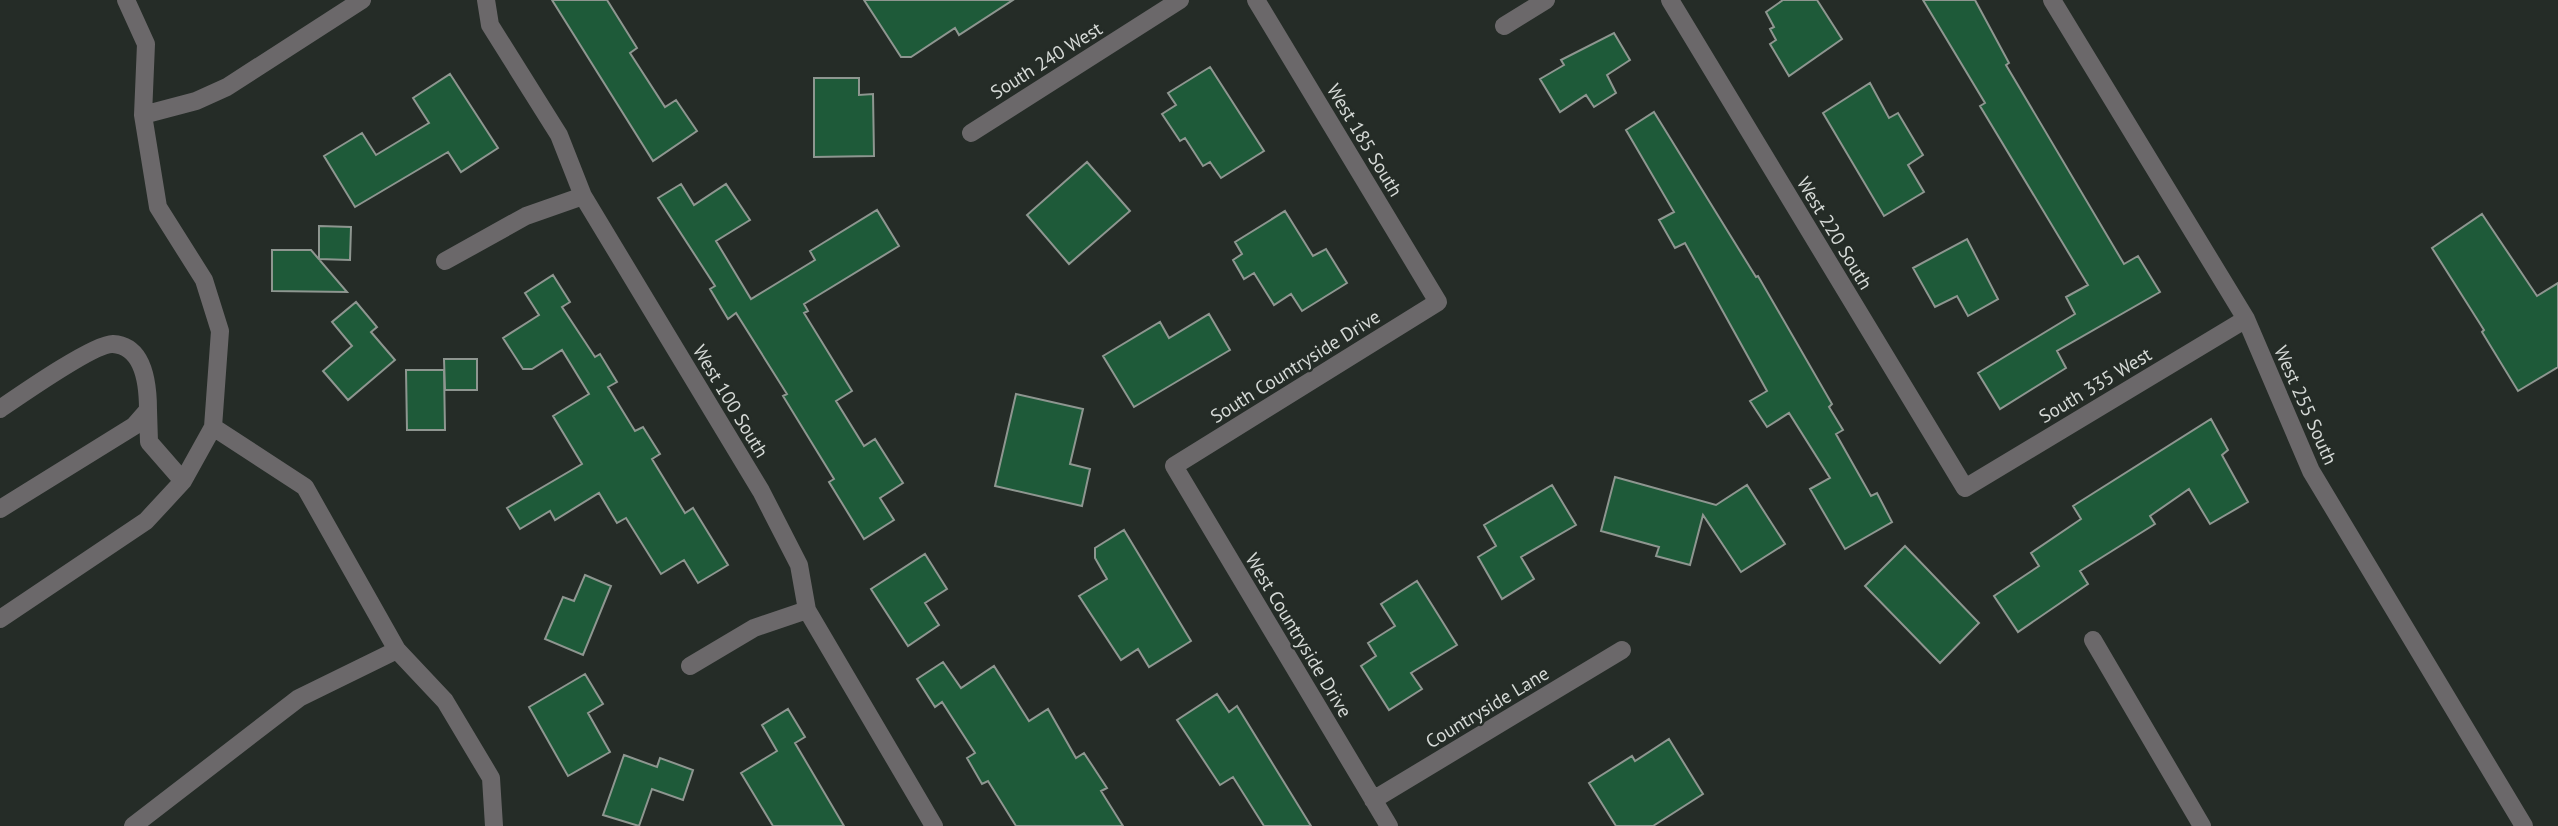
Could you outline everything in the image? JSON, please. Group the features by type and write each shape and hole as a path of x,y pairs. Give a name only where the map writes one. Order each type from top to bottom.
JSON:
{"street":[{"path":"0,619 146,521 183,481 213,427 220,331 204,280 158,206 143,114 146,44 126,0"},
{"path":"143,114 196,102 227,87 362,0"},
{"name":"West 100 South","path":"486,0 490,25 559,135 583,196 761,491 799,565 807,610 934,826"},
{"name":"South 240 West","path":"971,133 1180,0"},
{"name":"West 185 South","path":"1256,0 1438,302"},
{"path":"1504,26 1546,0"},
{"name":"West 220 South","path":"1670,0 1965,488"},
{"name":"West 255 South","path":"2052,0 2246,319 2311,471 2524,826"},
{"path":"445,261 526,216 583,196"},
{"name":"South Countryside Drive","path":"1174,466 1438,302"},
{"name":"South 335 West","path":"1965,488 2246,319"},
{"path":"0,409 94,349 113,344 128,350 140,364 148,380 149,442 183,481"},
{"path":"0,509 134,426 148,410"},
{"path":"213,427 305,487 397,650 445,701 491,778 494,826"},
{"name":"West Countryside Drive","path":"1174,466 1389,826"},
{"path":"690,666 754,628 807,610"},
{"path":"2093,640 2202,826"},
{"path":"133,826 299,698 397,650"},
{"name":"Countryside Lane","path":"1373,800 1622,650"}],"building":[{"path":"552,0 607,0 637,48 630,53 665,107 676,100 697,131 653,161"},
{"path":"864,0 1013,0 959,35 955,28 911,57 901,57"},
{"path":"1783,0 1817,0 1842,39 1789,76 1770,44 1776,40 1770,29 1774,27 1766,12"},
{"path":"1923,0 1975,0 2009,63 2006,65 2124,264 2138,256 2160,292 2057,351 2066,368 2000,409 1978,373 2075,314 2066,297 2088,285 1980,106 1985,103"},
{"path":"1614,33 1630,60 1607,75 1616,93 1594,107 1586,95 1560,112 1540,79 1564,65 1561,60"},
{"path":"1210,67 1264,151 1221,178 1210,162 1203,166 1185,138 1180,141 1162,114 1176,105 1168,93"},
{"path":"450,74 498,148 461,172 448,152 355,207 324,156 362,133 376,155 429,123 413,98"},
{"path":"814,78 859,78 859,95 873,94 874,156 814,157"},
{"path":"1870,83 1889,118 1898,113 1923,155 1908,165 1924,192 1884,216 1823,113"},
{"path":"1654,112 1756,277 1758,276 1832,404 1829,407 1843,430 1836,434 1871,496 1877,493 1892,522 1845,549 1810,489 1830,478 1789,413 1767,427 1750,401 1767,391 1685,243 1675,248 1659,220 1674,212 1626,130"},
{"path":"1087,162 1130,211 1069,264 1027,215"},
{"path":"681,184 694,205 726,184 750,220 716,241 751,299 815,260 810,251 877,210 899,246 804,304 808,311 804,313 852,391 836,401 864,446 875,439 903,483 880,498 894,520 864,539 829,482 834,479 783,396 787,394 736,313 728,319 710,289 715,286 658,198"},
{"path":"1285,211 1313,256 1326,249 1347,283 1302,311 1291,294 1274,305 1254,273 1244,279 1233,260 1242,254 1235,242"},
{"path":"2482,214 2537,296 2558,283 2558,367 2518,391 2482,332 2484,330 2432,248"},
{"path":"319,226 351,227 350,260 319,259"},
{"path":"1967,239 1998,299 1968,316 1957,296 1935,307 1913,268"},
{"path":"272,250 311,250 347,292 272,291"},
{"path":"553,275 570,302 562,307 595,357 600,354 617,382 608,387 635,431 643,427 660,454 652,459 685,513 693,508 728,565 698,583 684,560 661,574 626,518 617,523 599,493 555,520 550,511 520,529 507,508 582,464 553,416 589,394 562,350 532,369 523,369 503,338 539,315 525,293"},
{"path":"356,302 377,327 371,332 395,360 348,400 323,371 352,346 332,322"},
{"path":"1209,314 1230,350 1134,407 1103,356 1160,322 1169,338"},
{"path":"444,359 477,359 477,390 445,390"},
{"path":"406,370 444,370 445,430 407,430"},
{"path":"1016,394 1083,409 1070,464 1090,469 1082,506 995,486"},
{"path":"2211,419 2228,450 2222,455 2248,502 2210,524 2189,489 2150,516 2155,524 2080,571 2088,584 2018,632 1994,596 2039,566 2031,553 2081,519 2073,506"},
{"path":"1615,477 1716,505 1747,485 1785,544 1741,572 1703,515 1690,565 1656,556 1659,547 1601,531"},
{"path":"1552,485 1576,525 1521,557 1534,579 1502,599 1478,557 1496,546 1484,525"},
{"path":"1124,530 1191,641 1149,667 1138,649 1121,660 1079,596 1107,579 1095,558 1095,548"},
{"path":"1905,546 1979,623 1940,663 1865,586"},
{"path":"925,554 947,589 925,603 939,625 908,646 871,589"},
{"path":"585,575 611,586 583,655 545,639 563,597 574,601"},
{"path":"1417,581 1457,645 1411,673 1422,689 1389,710 1361,666 1376,656 1368,643 1395,626 1381,604"},
{"path":"943,662 961,688 994,666 1029,721 1048,709 1076,758 1084,753 1107,788 1101,791 1123,826 1016,826 988,781 982,784 967,758 975,753 942,702 935,707 917,679"},
{"path":"585,674 603,704 588,713 610,752 568,776 529,707"},
{"path":"1217,694 1229,712 1237,706 1311,826 1264,826 1233,777 1220,785 1177,720"},
{"path":"788,709 805,737 795,743 844,826 773,826 741,773 777,751 762,725"},
{"path":"1669,739 1703,794 1653,826 1616,826 1589,783 1632,756 1635,761"},
{"path":"624,755 657,767 660,758 693,770 683,800 652,789 639,826 603,815"}]}
